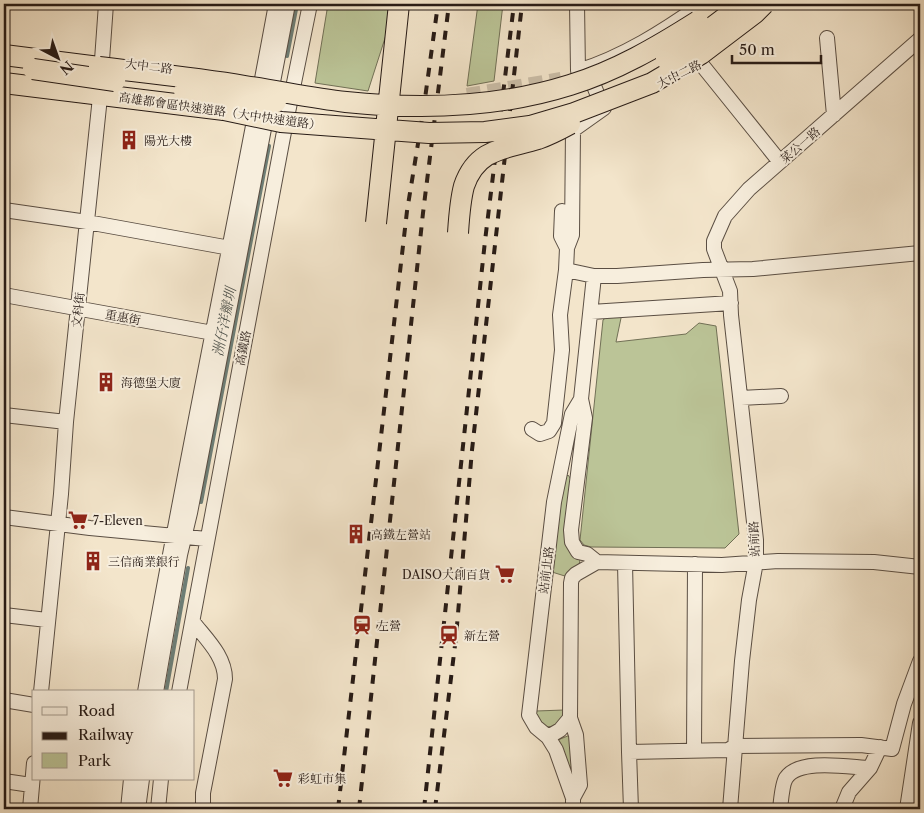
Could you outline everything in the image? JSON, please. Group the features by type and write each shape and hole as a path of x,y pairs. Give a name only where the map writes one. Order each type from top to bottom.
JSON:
{"highway":[{"path":"387,4 370,223 399,4"},
{"path":"5,80 33,69 242,100 285,103 346,102 424,107 474,105 521,98 570,85 630,62 700,12 718,4"},
{"path":"700,12 728,4"},
{"path":"224,110 284,112 393,122 466,122 533,113 582,98 634,77 686,47 743,4"},
{"name":"高雄都會區快速道路（大中快速道路）","path":"5,80 224,110 281,122 429,134 485,132 530,126 574,114 652,83 701,54 764,4"},
{"path":"4,55 245,86 346,102"},
{"path":"458,233 464,187 469,174 483,157 499,149 545,136 625,99 652,83"}],"street":[{"path":"102,60 106,4"},
{"name":"高鐵路","path":"145,690 178,536 267,79 276,4"},
{"name":"高鐵路","path":"267,79 288,4"},
{"name":"高鐵路","path":"178,690 193,622 207,539 310,4"},
{"path":"577,4 582,69 603,108"},
{"name":"大中二路","path":"567,248 572,235 573,130 603,108 697,68 776,4"},
{"path":"582,69 700,12"},
{"path":"664,31 780,162"},
{"path":"827,38 834,115"},
{"name":"菜公一路","path":"722,269 714,249 714,241 725,216 749,189 920,39"},
{"name":"大中二路","path":"4,48 294,82"},
{"path":"5,80 286,126"},
{"name":"文科街","path":"41,690 66,422 100,97"},
{"name":"高鐵路","path":"156,690 178,536 213,334 230,248 259,121"},
{"path":"4,210 88,222 230,248"},
{"path":"532,429 540,434 549,431 554,423 562,350 560,315 567,248 561,236 562,211"},
{"path":"566,270 594,276 617,276 722,269 753,269 920,253"},
{"name":"站前路","path":"722,269 730,291 756,540 756,562 749,600 742,661 730,809"},
{"name":"站前北路","path":"594,276 581,399 585,418 571,530 572,542 578,552 587,554 598,562"},
{"name":"重惠街","path":"4,295 213,334"},
{"path":"591,312 731,303"},
{"path":"741,398 782,396"},
{"name":"站前北路","path":"573,804 562,762 548,737 536,727 529,715 554,502 572,414 581,399"},
{"path":"4,415 66,422"},
{"path":"4,517 207,539"},
{"name":"站前北路","path":"573,804 580,785 576,735 570,718 571,583 572,578 576,574 598,562 722,565 756,562 874,562 920,567"},
{"path":"625,563 628,752 631,809"},
{"path":"694,751 695,564"},
{"path":"4,615 47,620"},
{"path":"193,622 221,659 225,668 225,679 203,793 203,809"},
{"path":"842,809 850,792 886,748 920,661"},
{"path":"4,700 32,705"},
{"path":"548,737 560,730 570,718"},
{"path":"907,809 920,724"},
{"path":"628,752 728,750 735,746 868,745 886,748"},
{"path":"780,809 785,779 794,770 808,765 870,768"},
{"path":"30,809 32,780"},
{"path":"128,809 131,780"},
{"path":"138,809 142,780"},
{"path":"158,809 161,780"},
{"path":"4,781 32,785"}],"green space":[{"path":"328,4 396,4 368,91 315,83"},
{"path":"478,4 503,4 494,81 467,86"},
{"path":"617,314 621,318 616,342 686,334 699,323 716,326 739,534 725,548 591,547 584,545 580,540 603,320 609,315"},
{"path":"568,475 573,482 566,541 570,552 580,560 579,565 568,577 552,572 563,480"},
{"path":"564,710 563,718 556,726 545,727 537,718 536,711"},
{"path":"570,735 575,767 572,770 569,769 557,743 558,740"}],"waterway":[{"name":"洲仔洋瓣圳","path":"287,56 297,4"},
{"name":"洲仔洋瓣圳","path":"201,502 269,146"},
{"name":"洲仔洋瓣圳","path":"166,690 188,568"}],"tunnel":[{"path":"467,95 561,79"}],"railway":[{"path":"338,809 407,211 438,4"},
{"path":"359,809 423,213 449,4"},
{"path":"424,809 485,241 514,4"},
{"path":"435,809 456,637 472,450 522,4"}],"place":[{"name":"陽光大樓","path":"129,140"},
{"name":"海德堡大廈","path":"106,382"},
{"name":"7-Eleven","path":"78,520"},
{"name":"高鐵左營站","path":"356,534"},
{"name":"三信商業銀行","path":"93,561"},
{"name":"DAISO大創百貨","path":"505,574"},
{"name":"左營","path":"362,625"},
{"name":"新左營","path":"449,635"},
{"name":"彩虹市集","path":"283,778"}]}
